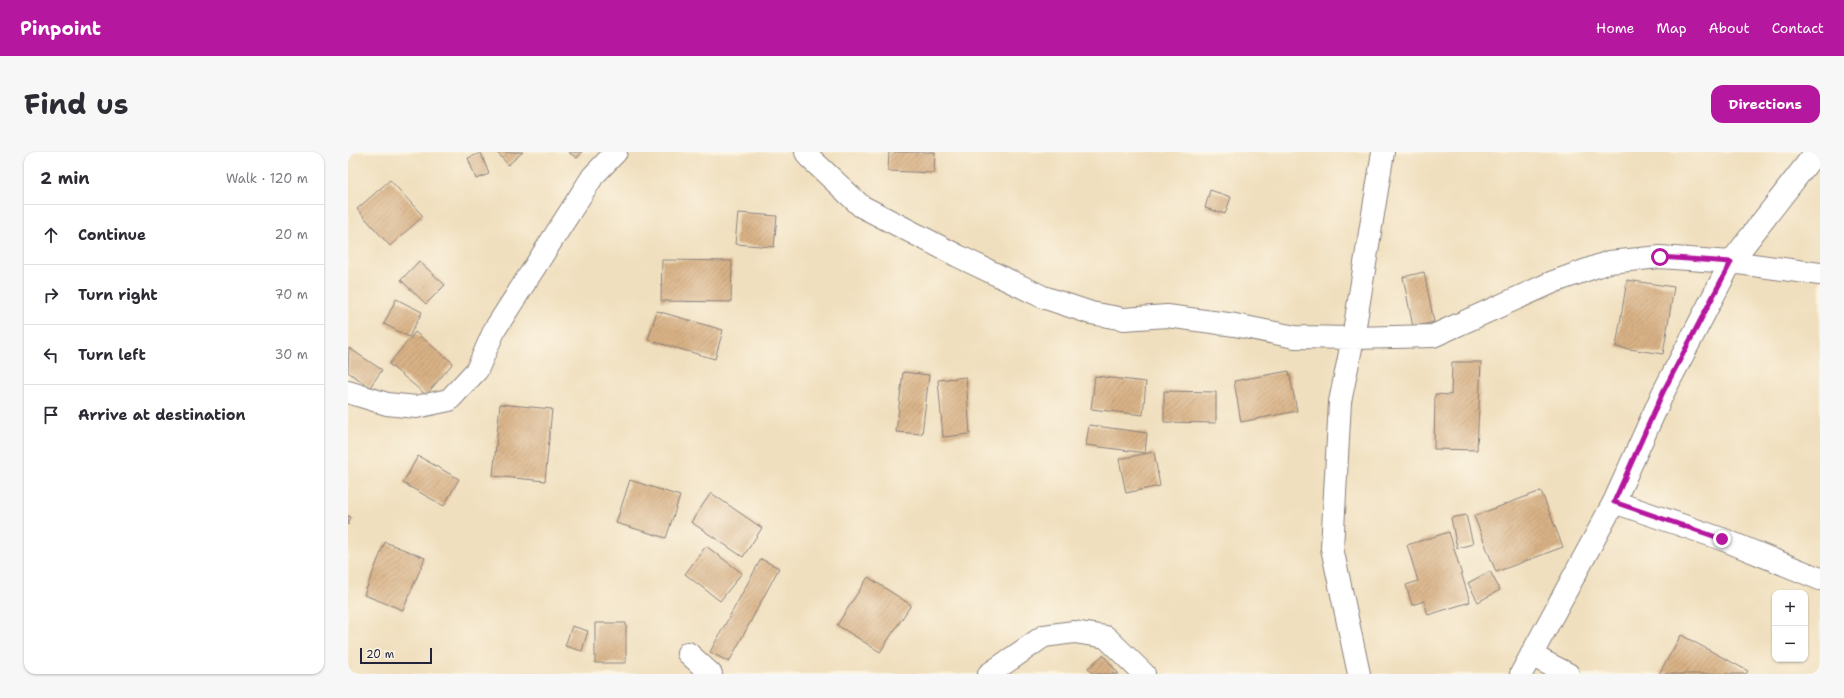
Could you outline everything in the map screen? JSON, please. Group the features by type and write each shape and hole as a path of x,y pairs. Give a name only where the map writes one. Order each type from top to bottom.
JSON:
{"street":[{"path":"348,392 387,404 416,407 449,400 477,370 495,329 593,176 616,152"},
{"path":"806,152 809,157 861,206 958,256 1043,297 1090,313 1124,319 1167,316 1235,325 1295,337 1353,338 1433,336 1553,282 1609,262 1660,257 1731,262 1820,274"},
{"path":"1359,674 1332,548 1340,402 1353,338 1383,152"},
{"path":"1521,674 1614,502 1663,392 1731,262 1816,152"},
{"path":"1614,502 1722,539 1820,579"},
{"path":"989,674 1044,636 1074,632 1106,637 1144,674"},
{"path":"688,654 711,674"},
{"path":"1531,655 1568,674"}],"building":[{"path":"497,152 523,152 508,165"},
{"path":"568,152 582,152 577,158"},
{"path":"889,152 935,152 934,173 888,171"},
{"path":"481,153 489,174 476,179 468,158"},
{"path":"390,180 423,216 390,246 357,209"},
{"path":"1210,190 1231,197 1225,214 1205,208"},
{"path":"738,213 777,216 774,247 735,244"},
{"path":"662,260 732,261 731,302 661,301"},
{"path":"419,261 445,285 426,304 401,280"},
{"path":"1424,272 1434,322 1413,327 1403,277"},
{"path":"1627,280 1674,287 1663,354 1616,347"},
{"path":"396,299 422,312 409,337 384,324"},
{"path":"657,311 723,330 715,359 648,340"},
{"path":"415,332 453,363 426,395 389,364"},
{"path":"349,348 382,370 370,387 348,372"},
{"path":"1452,362 1481,362 1477,450 1434,449 1435,394 1451,395"},
{"path":"1289,371 1297,411 1241,422 1234,381"},
{"path":"903,372 929,375 922,434 896,432"},
{"path":"1095,376 1146,382 1143,415 1091,409"},
{"path":"966,377 970,434 943,437 938,380"},
{"path":"1164,391 1216,392 1216,423 1164,422"},
{"path":"500,404 552,409 545,481 493,476"},
{"path":"1089,425 1147,433 1145,453 1086,445"},
{"path":"1154,452 1160,486 1126,493 1119,459"},
{"path":"418,456 459,479 444,506 403,483"},
{"path":"630,480 680,496 666,538 616,523"},
{"path":"1541,491 1563,547 1496,572 1474,516"},
{"path":"711,493 762,528 743,557 691,522"},
{"path":"1466,515 1473,544 1457,548 1451,518"},
{"path":"348,516 351,517 348,525"},
{"path":"1449,532 1470,602 1428,615 1424,601 1412,605 1406,585 1418,581 1407,545"},
{"path":"385,542 425,558 403,610 364,595"},
{"path":"706,546 742,573 720,601 685,574"},
{"path":"761,559 779,568 729,662 710,652"},
{"path":"1490,571 1500,590 1478,602 1468,583"},
{"path":"868,577 911,605 880,652 837,625"},
{"path":"595,623 626,623 626,663 595,663"},
{"path":"572,626 588,631 582,651 565,646"},
{"path":"1681,635 1748,671 1746,674 1659,674"},
{"path":"1103,655 1119,674 1093,674 1088,668"}],"route":[{"path":"1660,257 1731,262 1663,392 1614,502 1722,539"}]}
